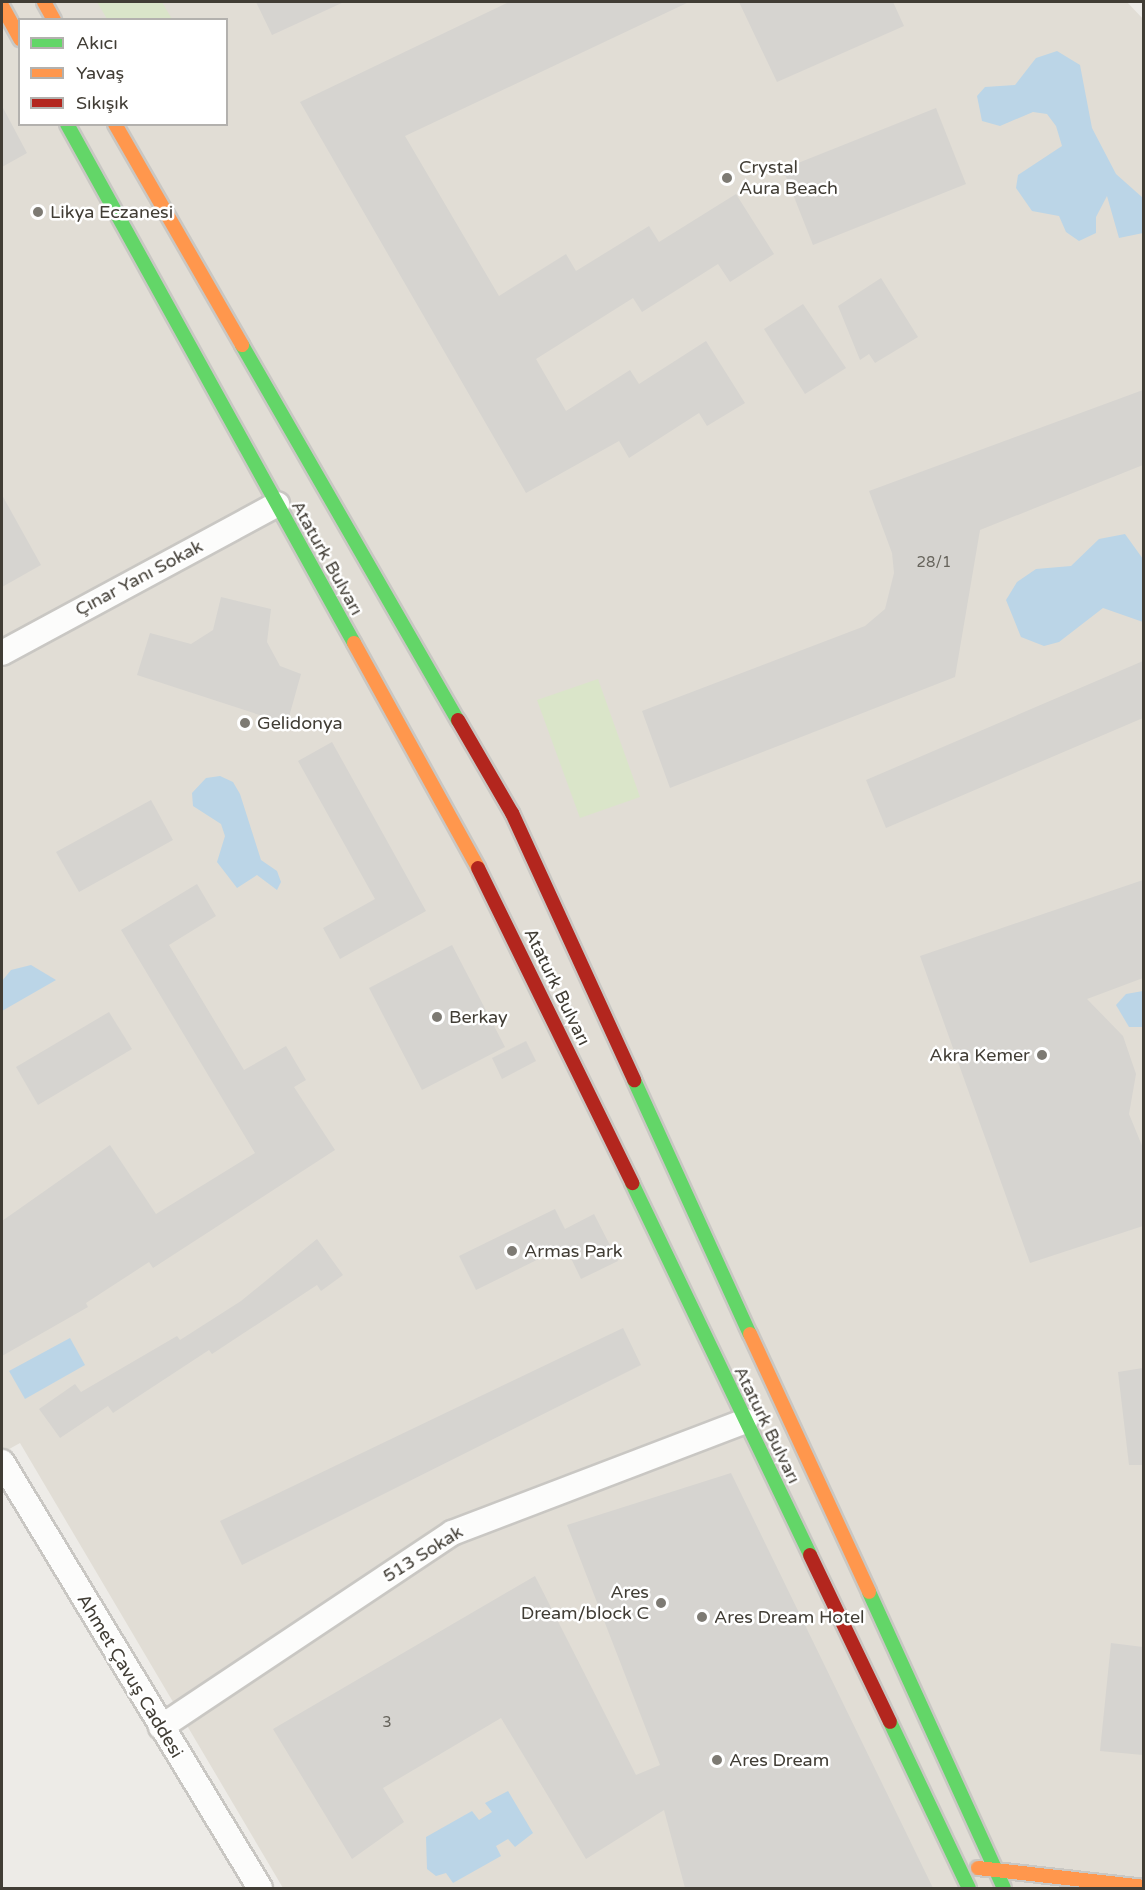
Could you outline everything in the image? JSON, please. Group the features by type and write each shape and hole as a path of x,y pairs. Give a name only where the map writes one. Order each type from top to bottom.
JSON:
{"main road":[{"path":"44,2 53,18"},
{"path":"2,6 18,35"},
{"name":"Ataturk Bulvarı","path":"68,126 498,904 969,1888"},
{"name":"Ataturk Bulvarı","path":"116,126 512,813 1004,1888"},
{"path":"958,1866 1143,1887"}],"street":[{"name":"Çınar Yanı Sokak","path":"2,653 277,504"},
{"name":"513 Sokak","path":"161,1727 452,1533 745,1421"},
{"name":"Ahmet Çavuş Caddesi","path":"2,1462 260,1888"}],"shaded area":[{"path":"2,2 1127,2 1144,20 1143,1888 283,1888 20,1443 2,1453"}],"green space":[{"path":"97,2 162,2 171,18 106,18"},
{"path":"598,679 640,797 580,818 537,700"}],"water":[{"path":"1057,51 1080,65 1092,128 1116,174 1143,198 1143,233 1119,238 1107,196 1096,217 1096,233 1079,241 1066,232 1059,216 1032,211 1016,188 1018,175 1062,146 1056,126 1047,114 1033,112 1000,126 982,121 977,96 985,87 1015,85 1036,58"},
{"path":"1125,534 1143,559 1143,622 1103,608 1059,642 1044,646 1021,637 1006,600 1017,582 1036,569 1071,566 1099,539"},
{"path":"220,776 233,782 240,794 261,860 277,871 281,882 277,890 257,875 237,888 217,862 225,836 221,824 193,806 192,793 206,778"},
{"path":"31,965 56,980 2,1011 2,981 11,970"},
{"path":"1143,991 1143,1027 1129,1027 1116,1005 1126,994"},
{"path":"70,1338 85,1365 25,1399 9,1371"},
{"path":"508,1791 533,1833 515,1847 508,1839 496,1846 501,1856 453,1883 446,1873 436,1876 427,1869 426,1837 472,1811 479,1820 492,1812 485,1803"}],"building":[{"path":"256,2 344,2 272,35"},
{"path":"509,2 689,2 405,136 499,296 566,254 576,271 649,226 659,242 736,194 774,254 730,282 718,264 642,312 633,298 536,359 566,411 630,370 639,384 706,341 745,403 707,426 699,413 629,458 619,441 526,493 300,102"},
{"path":"739,2 893,2 904,26 777,82"},
{"path":"2,106 27,153 2,167"},
{"path":"936,108 966,184 813,245 783,169"},
{"path":"881,278 918,337 875,363 869,354 860,360 838,306"},
{"path":"803,304 846,368 805,394 764,329"},
{"path":"1143,390 1143,465 980,530 955,677 670,788 642,711 865,626 885,609 894,573 892,553 869,491"},
{"path":"2,495 41,565 2,587"},
{"path":"221,597 271,609 267,642 280,666 301,674 287,724 137,675 150,633 191,644 213,630"},
{"path":"1143,661 1143,718 886,828 866,780"},
{"path":"332,742 426,911 340,959 323,928 375,899 298,761"},
{"path":"151,800 173,840 79,892 56,852"},
{"name":"Akra Kemer","path":"1143,880 1143,978 1087,999 1123,1036 1136,1074 1129,1114 1143,1148 1143,1226 1030,1263 920,956"},
{"path":"197,884 216,916 169,945 244,1070 286,1046 306,1080 294,1087 335,1150 153,1268 149,1262 86,1303 88,1307 2,1356 2,1221 110,1145 156,1214 255,1153 121,930"},
{"name":"Berkay","path":"452,945 505,1047 422,1090 369,988"},
{"path":"109,1012 132,1049 38,1105 16,1067"},
{"path":"526,1041 536,1061 502,1079 492,1058"},
{"name":"Armas Park","path":"555,1209 565,1229 594,1214 618,1261 581,1279 565,1246 476,1290 459,1256"},
{"path":"317,1239 343,1275 321,1291 317,1285 212,1354 209,1350 113,1413 108,1406 60,1438 39,1409 75,1384 81,1392 177,1336 180,1340 241,1301"},
{"path":"623,1328 641,1365 242,1565 220,1521"},
{"path":"1143,1368 1143,1465 1129,1465 1118,1372"},
{"name":"Ares Dream Hotel","path":"731,1473 933,1888 685,1888 664,1810 586,1859 501,1718 383,1788 404,1822 352,1859 273,1729 535,1576 636,1775 660,1765 567,1525"},
{"path":"1111,1643 1143,1647 1143,1755 1100,1751"}],"traffic: fast":[{"path":"68,126 354,643"},
{"path":"242,345 458,720"},
{"path":"634,1080 750,1334"},
{"path":"632,1183 810,1555"},
{"path":"869,1592 1004,1888"},
{"path":"890,1722 969,1888"}],"traffic: slow":[{"path":"44,2 53,18"},
{"path":"2,6 18,35"},
{"path":"116,126 242,345"},
{"path":"354,643 478,868"},
{"path":"750,1334 869,1592"},
{"path":"978,1868 1144,1887"}],"traffic: jam":[{"path":"458,720 512,813 634,1080"},
{"path":"478,868 632,1183"},
{"path":"810,1555 890,1722"}],"place":[{"name":"Crystal Aura Beach","path":"727,178"},
{"name":"Likya Eczanesi","path":"38,212"},
{"name":"Gelidonya","path":"245,723"},
{"name":"Berkay","path":"437,1017"},
{"name":"Akra Kemer","path":"1042,1055"},
{"name":"Armas Park","path":"512,1251"},
{"name":"Ares Dream/block C","path":"661,1603"},
{"name":"Ares Dream Hotel","path":"702,1617"},
{"name":"Ares Dream","path":"717,1760"}]}
